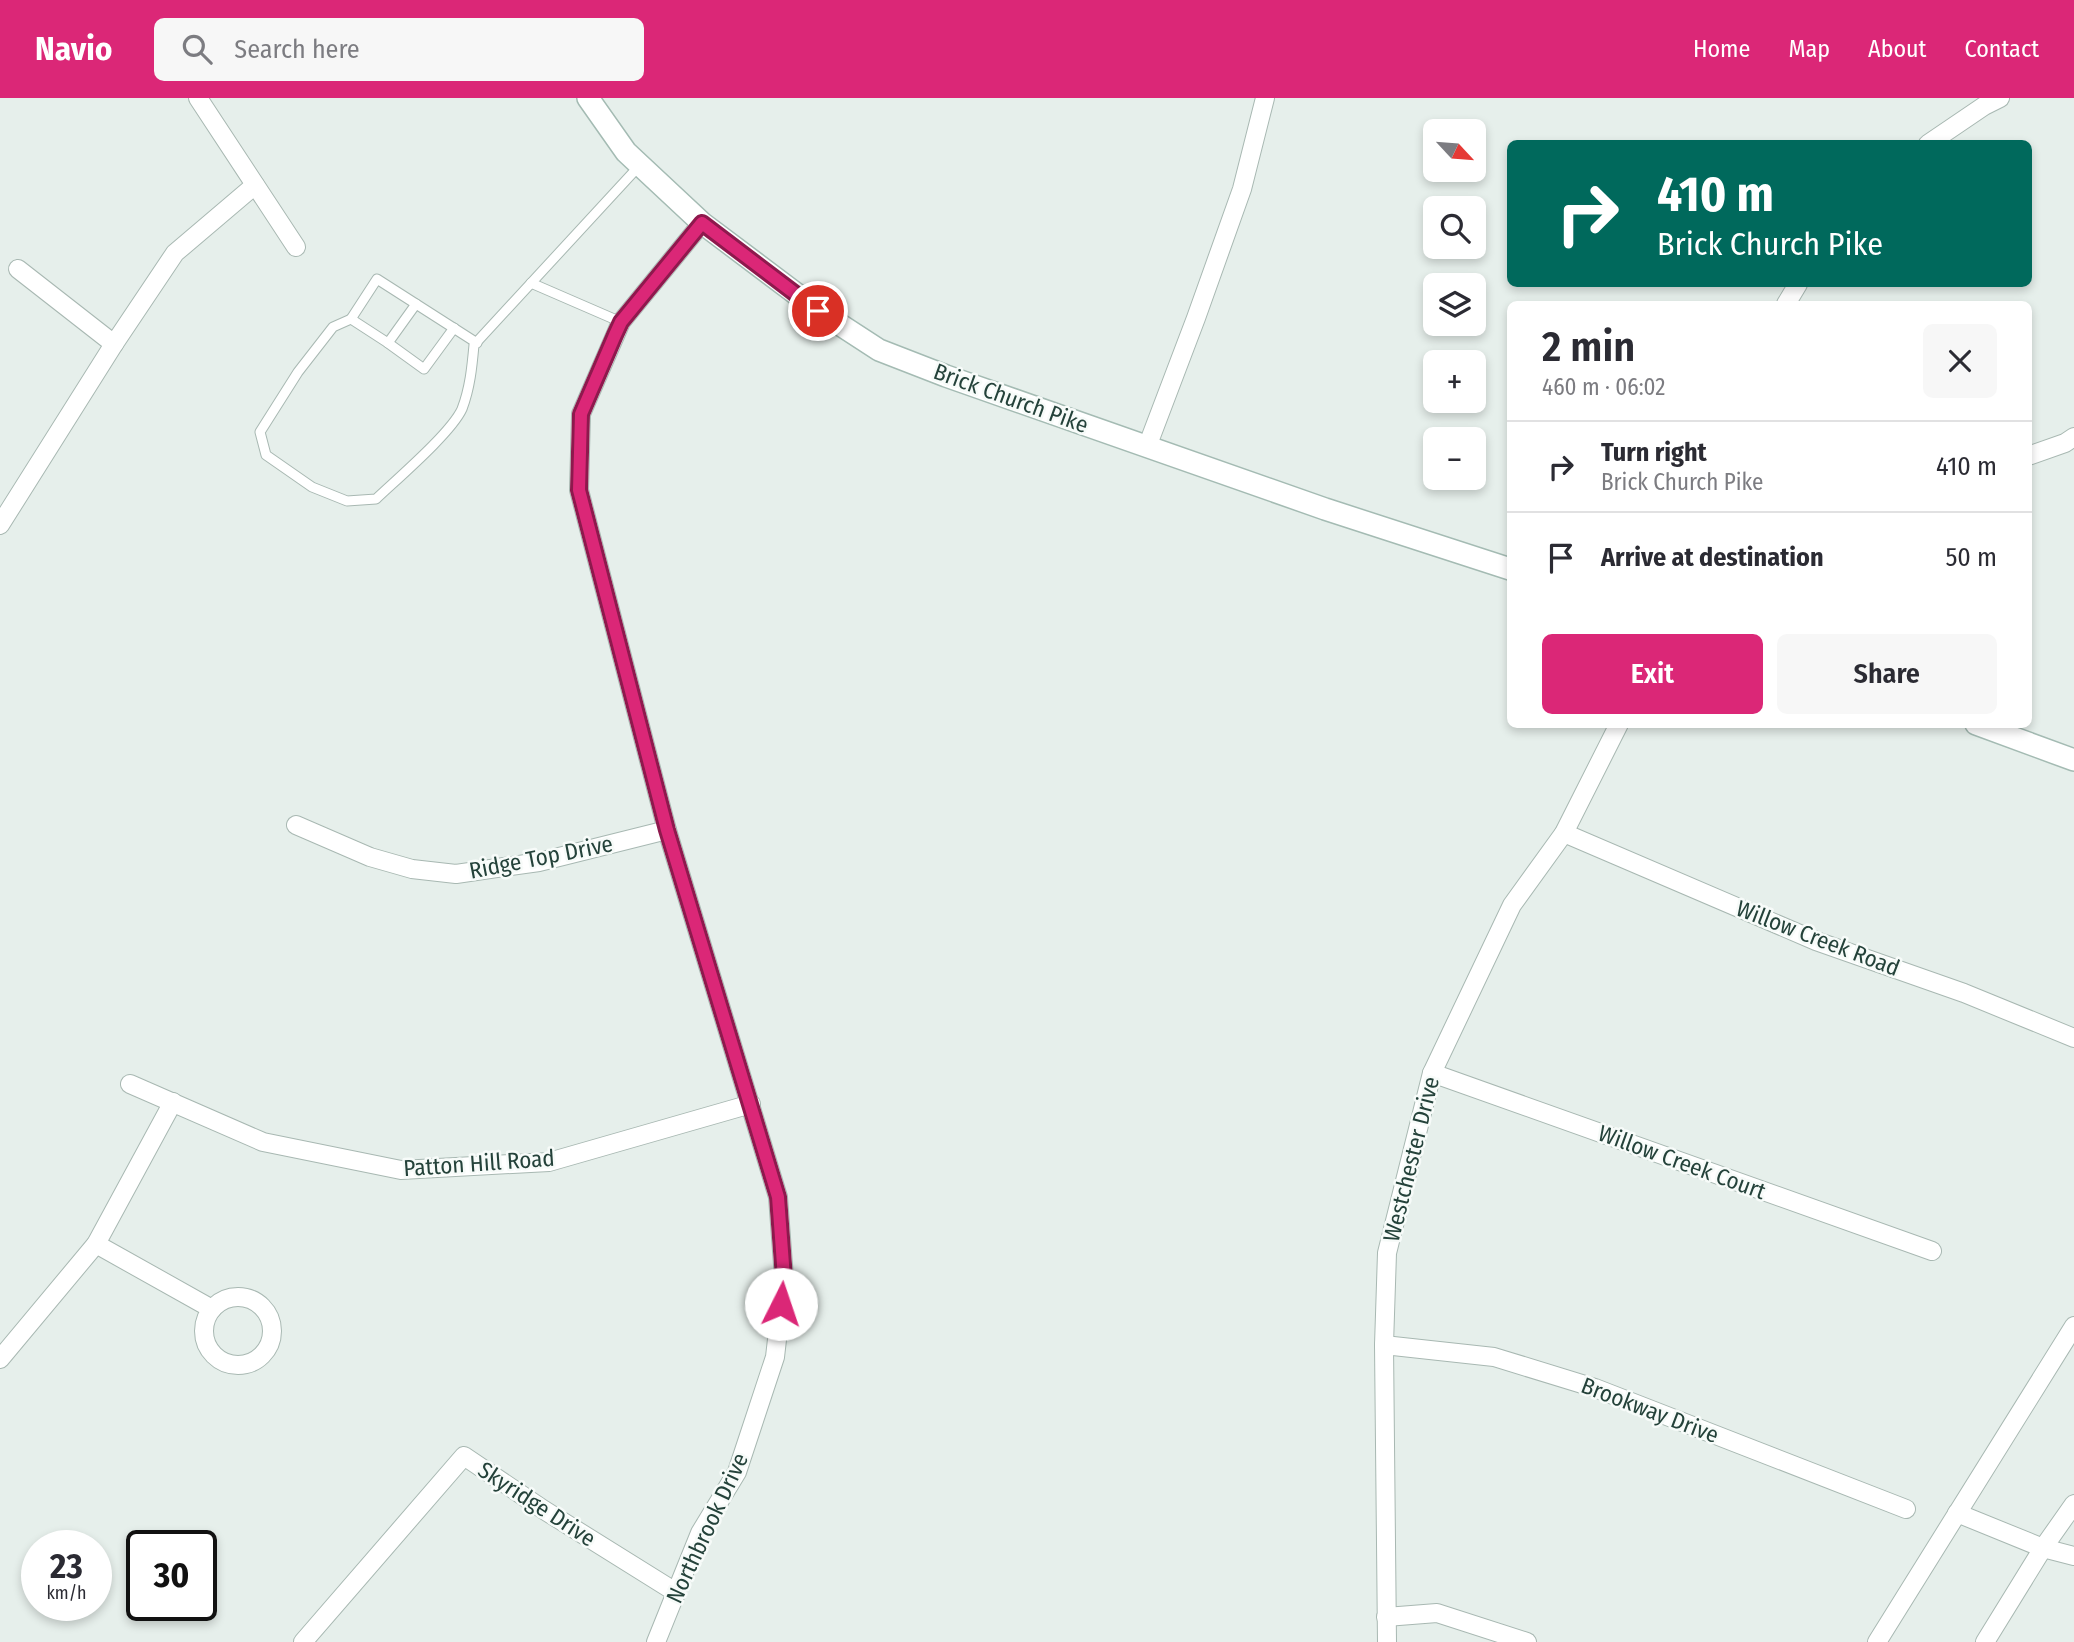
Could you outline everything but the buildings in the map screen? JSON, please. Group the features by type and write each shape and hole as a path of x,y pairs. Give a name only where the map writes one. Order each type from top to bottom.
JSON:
{"main road":[{"name":"Brick Church Pike","path":"589,98 626,152 702,223 818,311 879,350 1334,512 1507,568"},
{"path":"1987,728 2074,760"}],"street":[{"path":"198,98 296,247"},
{"path":"1147,447 1242,188 1265,98"},
{"path":"1934,140 2000,98"},
{"path":"0,525 175,253 255,186"},
{"name":"Northbrook Drive","path":"656,1642 700,1533 737,1472 775,1357 784,1278 778,1197 667,830 579,490 581,414 621,322 702,223"},
{"path":"18,269 114,344"},
{"path":"2032,454 2074,437"},
{"name":"Westchester Drive","path":"1387,1642 1384,1345 1387,1253 1432,1073 1511,905 1564,833 1617,728"},
{"name":"Ridge Top Drive","path":"296,825 370,856 412,869 456,874 539,862 667,830"},
{"name":"Willow Creek Road","path":"1564,833 1816,941 1964,993 2074,1038"},
{"name":"Willow Creek Court","path":"1432,1073 1932,1251"},
{"name":"Patton Hill Road","path":"130,1084 263,1142 401,1170 549,1162 751,1104"},
{"path":"0,1359 96,1244 173,1102"},
{"path":"96,1244 212,1309"},
{"path":"1877,1642 2074,1326"},
{"name":"Brookway Drive","path":"1384,1345 1494,1357 1595,1388 1906,1509"},
{"name":"Skyridge Drive","path":"303,1642 464,1456 544,1510 677,1593"},
{"path":"1992,1641 2043,1548 2074,1504"},
{"path":"1957,1513 2043,1548 2074,1556"},
{"path":"1386,1617 1437,1613 1527,1642"}],"lane":[{"path":"477,343 377,279 351,319 333,327 298,372 260,432 266,455 312,486 348,501 376,499 441,436 461,411 471,378 474,345 477,343 640,165"},
{"path":"531,283 621,322"},
{"path":"388,343 416,304"},
{"path":"351,319 424,369 454,328"}],"route":[{"path":"781,1304 784,1278 778,1197 667,830 579,490 581,414 621,322 702,223 818,311"}]}
